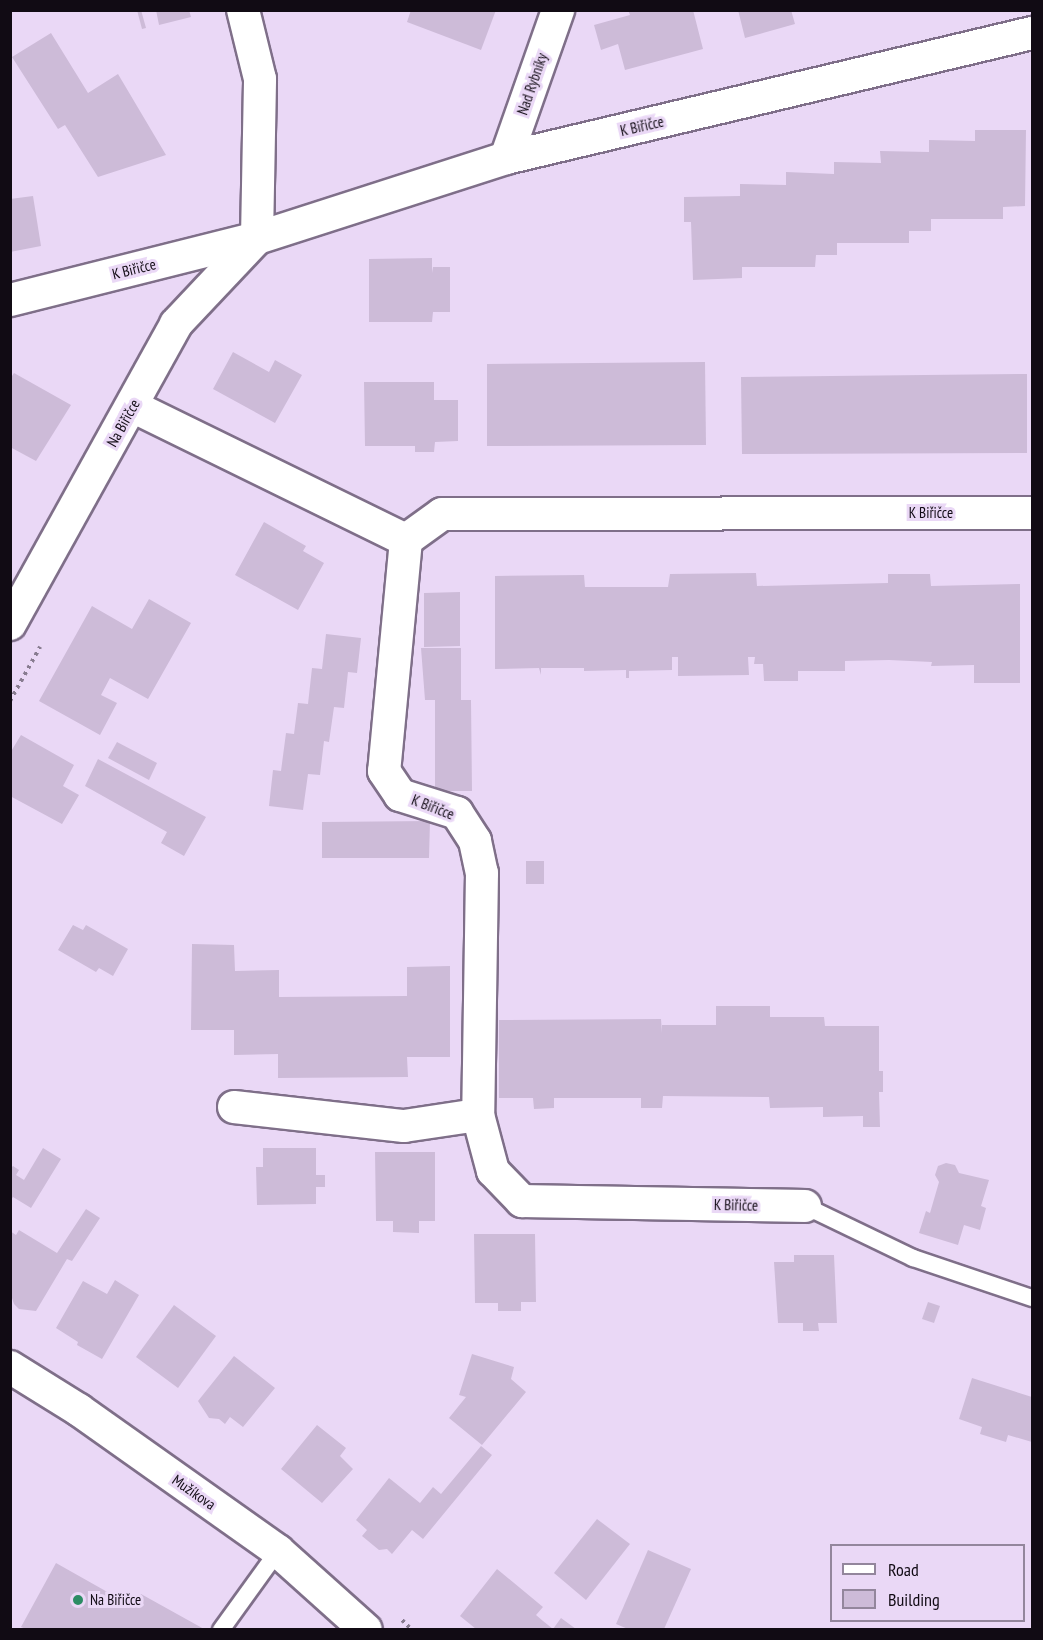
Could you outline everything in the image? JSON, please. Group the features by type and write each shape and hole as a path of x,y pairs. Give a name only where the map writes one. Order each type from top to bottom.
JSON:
{"street":[{"path":"243,10 260,79 257,238"},
{"name":"Nad Rybníky","path":"506,158 558,10"},
{"name":"K Biřičce","path":"10,300 257,238 506,158 1032,33"},
{"name":"Na Biřičce","path":"10,624 176,324 257,238"},
{"path":"132,406 406,540"},
{"name":"K Biřičce","path":"806,1206 522,1201 493,1171 478,1115 482,873 475,841 457,813 400,795 384,771 406,540 442,514 1032,513"},
{"path":"234,1107 404,1126 478,1115"},
{"name":"Mužíkova","path":"10,1367 79,1410 278,1551 366,1629"}],"lane":[{"name":"K Biřičce","path":"806,1206 913,1258 1032,1298"},
{"path":"221,1629 278,1551"}],"building":[{"path":"137,10 141,10 146,28 142,29"},
{"path":"156,10 189,10 191,17 159,25"},
{"path":"411,10 496,10 481,50 407,22"},
{"path":"628,10 693,10 703,49 625,70 618,44 601,50 594,25 630,15"},
{"path":"738,10 791,10 795,24 745,38"},
{"path":"51,33 88,93 118,74 166,155 98,177 65,125 58,129 12,57"},
{"path":"975,130 1026,130 1025,206 1003,207 1003,219 931,219 931,231 909,231 909,243 837,243 837,255 816,255 815,267 742,267 742,278 693,280 691,222 684,222 684,197 740,196 740,184 786,185 786,172 834,174 834,162 881,163 880,151 929,152 929,140 975,141"},
{"path":"33,196 41,246 10,252 10,199"},
{"path":"432,258 432,273 433,267 450,267 450,312 433,312 432,322 369,322 369,259"},
{"path":"233,352 269,372 275,360 302,375 275,423 213,389"},
{"path":"705,362 706,445 487,446 487,364"},
{"path":"14,373 71,405 36,461 10,447 10,379"},
{"path":"1027,374 1027,453 742,454 741,377"},
{"path":"364,382 434,382 434,400 458,400 458,441 435,442 434,452 415,452 415,446 365,446"},
{"path":"264,522 306,546 303,551 324,563 298,610 235,575"},
{"path":"756,573 757,586 888,583 888,574 930,574 931,586 1020,584 1020,683 974,683 974,665 931,666 932,662 889,660 845,661 845,671 798,671 798,681 764,681 763,664 754,664 755,657 748,657 749,675 678,676 678,657 672,657 672,670 629,671 629,678 626,678 626,670 584,671 584,668 541,668 541,675 539,668 495,669 495,576 584,575 585,587 668,587 670,574"},
{"path":"460,592 460,646 424,647 424,593"},
{"path":"149,599 191,623 148,699 110,678 101,695 117,703 100,735 39,701 92,606 132,629"},
{"path":"326,634 361,638 357,673 348,672 344,708 334,707 329,742 324,741 320,775 308,774 303,810 269,806 273,770 281,771 286,733 294,734 298,703 308,704 312,668 322,669"},
{"path":"421,648 461,648 461,700 471,700 472,791 435,791 435,700 425,700"},
{"path":"21,735 74,765 63,786 79,795 62,824 10,796 10,753"},
{"path":"117,742 157,763 149,780 108,758"},
{"path":"98,759 206,817 184,856 161,843 167,832 85,786"},
{"path":"430,821 429,858 322,858 322,822"},
{"path":"526,861 544,861 544,884 526,884"},
{"path":"73,925 83,930 86,925 128,949 113,976 99,968 96,972 58,950"},
{"path":"192,944 234,945 235,971 279,970 279,997 407,996 407,967 450,966 450,1057 407,1057 408,1077 278,1078 278,1054 234,1055 234,1030 191,1030"},
{"path":"716,1006 770,1006 770,1017 824,1017 825,1026 879,1026 879,1071 883,1071 883,1092 879,1092 880,1127 863,1127 863,1116 823,1117 823,1107 770,1108 769,1097 663,1096 662,1108 641,1108 641,1098 554,1098 554,1108 534,1109 533,1098 499,1098 499,1020 661,1019 662,1033 662,1025 716,1025"},
{"path":"43,1148 61,1159 31,1208 13,1197 10,1201 10,1169 13,1166 19,1170 16,1175 24,1180"},
{"path":"263,1148 316,1148 316,1175 325,1175 325,1187 316,1187 316,1204 257,1205 256,1167 263,1167"},
{"path":"375,1152 435,1152 435,1221 419,1221 419,1233 393,1232 393,1221 376,1221"},
{"path":"946,1163 955,1165 959,1173 989,1180 981,1206 986,1208 980,1230 964,1225 958,1245 919,1233 926,1211 930,1213 939,1182 935,1175 938,1166"},
{"path":"86,1209 100,1218 72,1261 67,1259 36,1311 19,1309 14,1304 10,1292 10,1231 16,1235 19,1230 57,1253"},
{"path":"474,1234 535,1234 536,1302 521,1302 521,1311 498,1311 498,1303 475,1303"},
{"path":"794,1255 834,1255 837,1323 818,1323 819,1331 803,1331 803,1323 778,1323 774,1262 794,1262"},
{"path":"115,1280 139,1295 102,1359 77,1345 78,1342 56,1328 83,1281 107,1294"},
{"path":"928,1302 940,1306 934,1323 922,1319"},
{"path":"174,1305 216,1336 178,1388 136,1357"},
{"path":"472,1354 514,1367 511,1379 526,1392 482,1445 449,1418 466,1397 459,1395"},
{"path":"234,1356 275,1388 243,1427 230,1417 225,1424 219,1419 209,1418 198,1401"},
{"path":"972,1378 1032,1397 1032,1442 1008,1435 1006,1442 980,1434 982,1427 959,1419"},
{"path":"317,1425 346,1448 340,1456 353,1469 322,1503 281,1469"},
{"path":"481,1446 492,1455 423,1539 412,1530 392,1554 387,1549 379,1550 362,1536 367,1530 356,1520 389,1478 420,1503 433,1487 441,1494"},
{"path":"597,1519 630,1544 586,1600 554,1573"},
{"path":"648,1550 691,1569 664,1629 628,1629 616,1624"},
{"name":"Na Biřičce","path":"56,1563 134,1607 141,1594 204,1629 26,1629 21,1627"},
{"path":"497,1569 543,1607 536,1615 553,1629 476,1629 460,1616"},
{"path":"561,1618 576,1629 553,1629"}],"place":[{"name":"Na Biřičce","path":"78,1600"}]}
